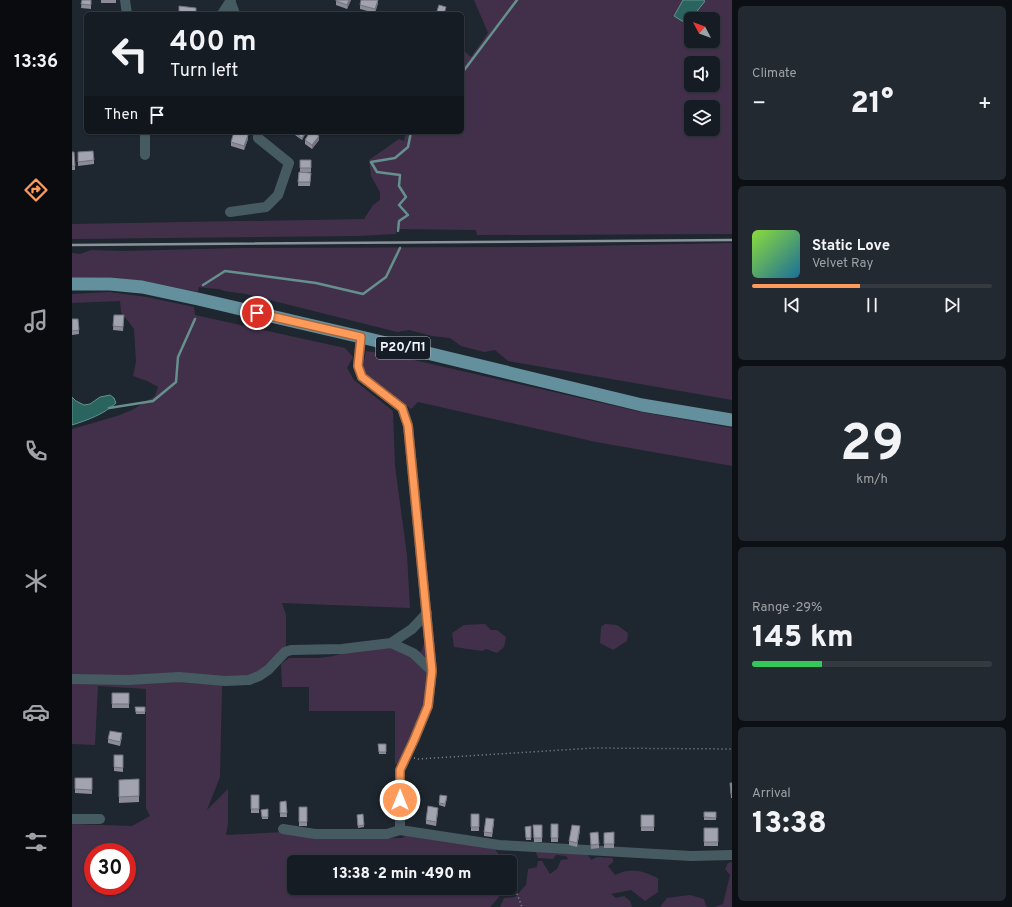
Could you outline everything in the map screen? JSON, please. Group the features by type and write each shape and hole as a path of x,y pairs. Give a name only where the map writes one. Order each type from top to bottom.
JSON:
{"main road":[{"name":"Р20/П1","path":"72,284 110,284 142,287 361,337 642,406 732,420"}],"street":[{"path":"125,0 127,12"},
{"path":"223,12 230,0"},
{"path":"230,0 234,12"},
{"path":"144,134 145,155"},
{"path":"230,212 266,207 278,195 289,163 258,138 258,134"},
{"path":"361,337 358,366 362,377 402,408 408,426 432,671 428,706 400,770 400,830"},
{"path":"72,679 128,680 179,677 225,681 249,680 268,670 285,652 291,650 342,649 391,643 412,629 427,613"},
{"path":"391,643 413,653 432,671"},
{"path":"72,819 100,819"},
{"path":"283,829 315,834 388,834 400,830 499,844 691,856 732,855"}],"path":[{"path":"407,756 418,759 594,748 732,749"},
{"path":"517,894 522,907"}],"shaded area":[{"path":"474,0 732,0 732,234 477,235 476,230 396,229 396,234 358,236 72,239 72,224 364,219 373,205 380,200 380,192 371,176 369,160 399,139 404,141 406,134 464,134 464,51 471,57 488,33"},
{"path":"683,0 705,1 696,12 684,12 684,22 674,16"},
{"path":"732,243 732,400 508,361 495,350 484,352 461,346 450,338 432,336 409,330 397,332 246,294 219,289 199,287 198,292 143,281 110,277 72,278 72,253 80,254 91,250 122,251 240,248 534,247"},
{"path":"109,292 147,297 194,307 195,315 345,348 353,357 347,368 354,380 393,411 395,466 407,555 410,608 282,603 286,615 286,650 274,661 249,677 179,675 171,672 172,679 222,685 220,777 207,810 228,789 228,824 226,835 284,832 315,839 402,838 407,835 493,846 499,855 287,855 287,895 499,895 499,897 490,907 72,907 72,824 132,826 150,816 146,808 146,689 98,686 95,745 72,744 72,429 132,410 155,396 158,387 133,376 136,362 134,329 121,312 120,301 72,303 72,294"},
{"path":"366,351 392,355 641,412 732,428 732,466 596,442 418,402 411,409 367,376 363,366"},
{"path":"110,395 114,398 116,403 111,407 96,416 72,425 72,397 84,405 90,404 100,397"},
{"path":"485,624 491,630 497,630 506,637 504,647 497,653 486,649 482,651 454,647 452,633 464,625"},
{"path":"605,624 617,625 628,633 627,641 613,650 600,643 601,627"},
{"path":"426,639 429,677 425,705 400,764 395,764 395,711 309,711 309,687 282,687 281,664 289,658 319,658 333,656 399,642 421,652"},
{"path":"535,850 587,853 591,860 597,857 613,858 613,862 608,866 615,875 627,871 637,871 658,878 658,892 645,901 631,890 611,894 616,898 624,896 630,901 632,907 500,907 504,898 515,897 526,885 528,869 537,867 538,861 542,861 550,874 557,869 561,860 568,859 566,856 556,855 553,859 538,858"},
{"path":"732,862 732,907 715,907 723,904 730,875 725,869 728,863"},
{"path":"690,895 704,899 706,906 708,907 660,907 667,898"}],"building":[{"path":"82,0 91,0 91,5 81,4"},
{"path":"336,0 349,0 347,5"},
{"path":"361,0 378,0 375,9 360,5"},
{"path":"439,5 446,7 445,12 437,12"},
{"path":"179,6 196,8 196,12 179,12"},
{"path":"233,134 248,135 244,146 231,142"},
{"path":"296,134 304,134 302,138"},
{"path":"309,134 316,134 319,136 312,145 305,140"},
{"path":"93,151 94,160 78,162 78,152"},
{"path":"72,152 74,152 75,166 72,166"},
{"path":"300,160 311,160 311,168 300,168"},
{"path":"299,172 311,173 310,182 298,182"},
{"path":"114,315 124,315 123,327 113,326"},
{"path":"72,319 78,319 79,330 72,331"},
{"path":"112,693 129,693 129,704 112,704"},
{"path":"135,707 145,707 145,712 136,712"},
{"path":"110,731 122,733 120,742 108,739"},
{"path":"378,744 386,744 386,752 379,752"},
{"path":"114,755 123,755 123,768 114,767"},
{"path":"75,778 92,778 92,790 75,789"},
{"path":"139,779 139,796 119,797 119,780"},
{"path":"730,783 732,783 732,794 731,794"},
{"path":"251,795 259,795 259,809 251,809"},
{"path":"440,795 447,796 445,804 439,803"},
{"path":"286,801 287,813 280,813 280,802"},
{"path":"428,806 438,808 436,822 426,820"},
{"path":"299,807 307,807 307,822 299,822"},
{"path":"268,809 268,817 262,817 261,810"},
{"path":"704,812 716,812 716,818 704,817"},
{"path":"363,814 364,825 358,826 357,815"},
{"path":"471,814 479,814 479,827 471,827"},
{"path":"641,815 654,815 654,827 641,827"},
{"path":"486,818 494,819 492,833 484,832"},
{"path":"551,824 558,824 558,838 551,838"},
{"path":"533,825 542,825 542,838 534,838"},
{"path":"572,825 580,826 577,843 569,841"},
{"path":"531,826 531,838 526,838 525,827"},
{"path":"704,828 718,828 718,842 704,842"},
{"path":"598,832 599,844 591,845 590,833"},
{"path":"614,832 614,844 604,844 604,833"}],"waterway":[{"path":"464,70 517,0"},
{"path":"398,231 399,221 408,215 399,205 406,197 399,186 400,175 377,172 371,162 395,158 408,147 411,134"},
{"path":"203,285 225,271 316,283 363,294 386,277 400,248"},
{"path":"109,408 153,401 176,382 178,357 195,319"}],"railway":[{"path":"72,245 732,240"}],"route":[{"path":"257,313 361,337 358,366 362,377 402,408 408,426 432,671 428,706 400,770 400,800"}]}
